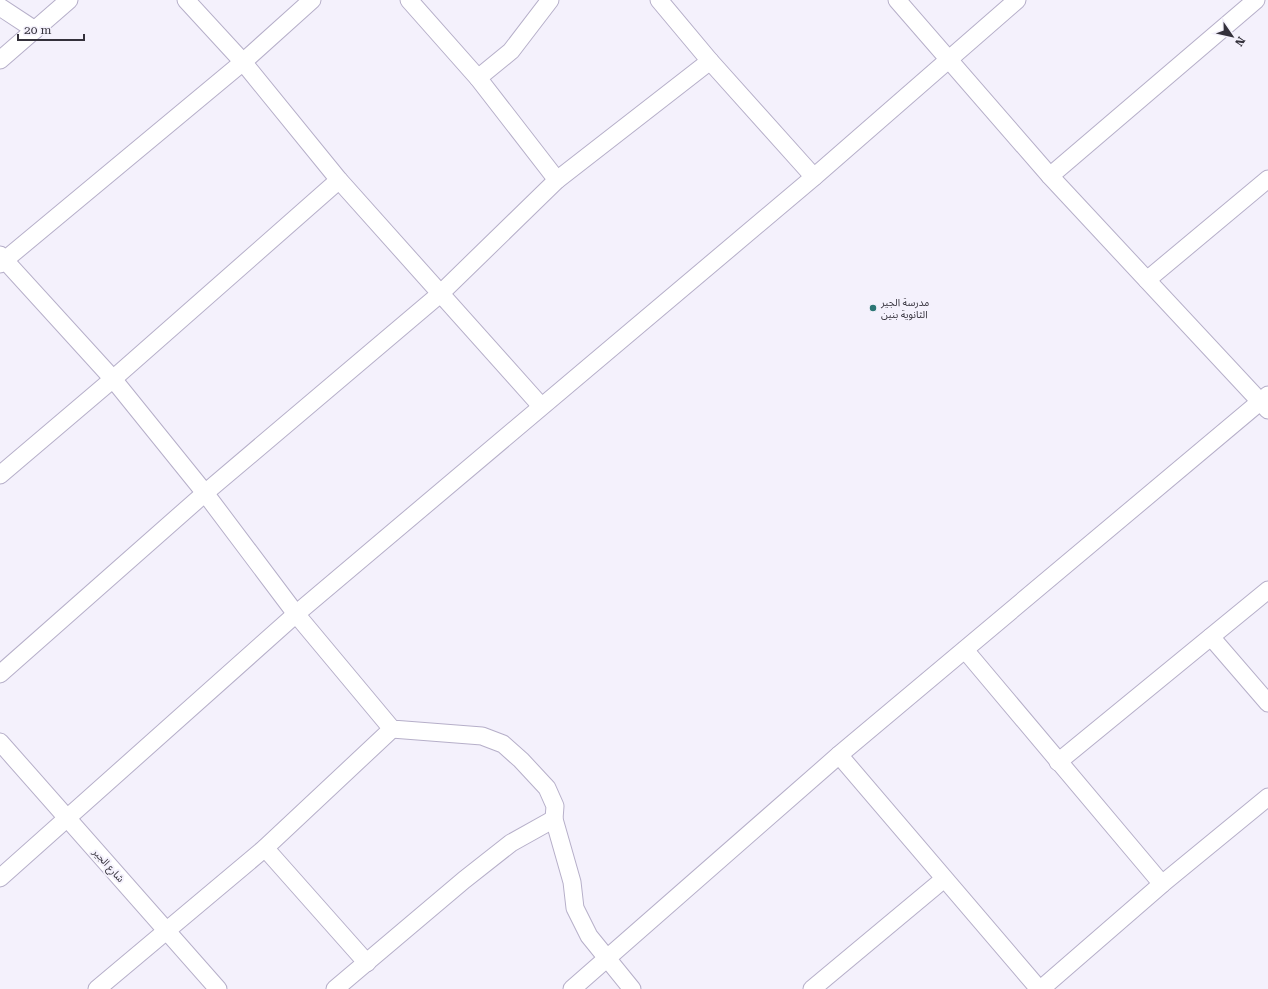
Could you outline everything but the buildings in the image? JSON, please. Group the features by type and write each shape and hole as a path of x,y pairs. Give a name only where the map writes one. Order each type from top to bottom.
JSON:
{"street":[{"path":"0,60 69,0"},
{"path":"186,0 243,62 339,180 541,406"},
{"path":"312,0 243,62 1,260 113,379 205,493 296,614 392,729 482,736 503,744 521,760 547,788 555,806 554,819 572,882 575,908 589,936 632,989"},
{"path":"409,0 478,78 557,180"},
{"path":"478,78 511,51 550,0"},
{"path":"659,0 710,61 814,177"},
{"path":"572,989 839,755 1266,402 1147,280 1050,176 897,0"},
{"path":"0,878 68,819 296,614 814,177 1018,0"},
{"path":"1050,176 1256,0"},
{"path":"0,7 35,30"},
{"path":"0,674 205,493 440,294 557,180 710,61"},
{"path":"1147,280 1268,179"},
{"path":"0,475 113,379 339,180"},
{"path":"1058,762 1212,638 1268,590"},
{"path":"1212,638 1268,703"},
{"path":"965,650 1162,884"},
{"path":"97,989 265,848 392,729"},
{"name":"شارع الجير","path":"0,742 218,989"},
{"path":"839,755 1040,989 1162,884 1268,797"},
{"path":"335,989 464,880 511,843 554,819"},
{"path":"265,848 367,963"},
{"path":"812,989 944,879"}],"place":[{"name":"مدرسة الجير الثانوية بنين","path":"873,308"}]}
